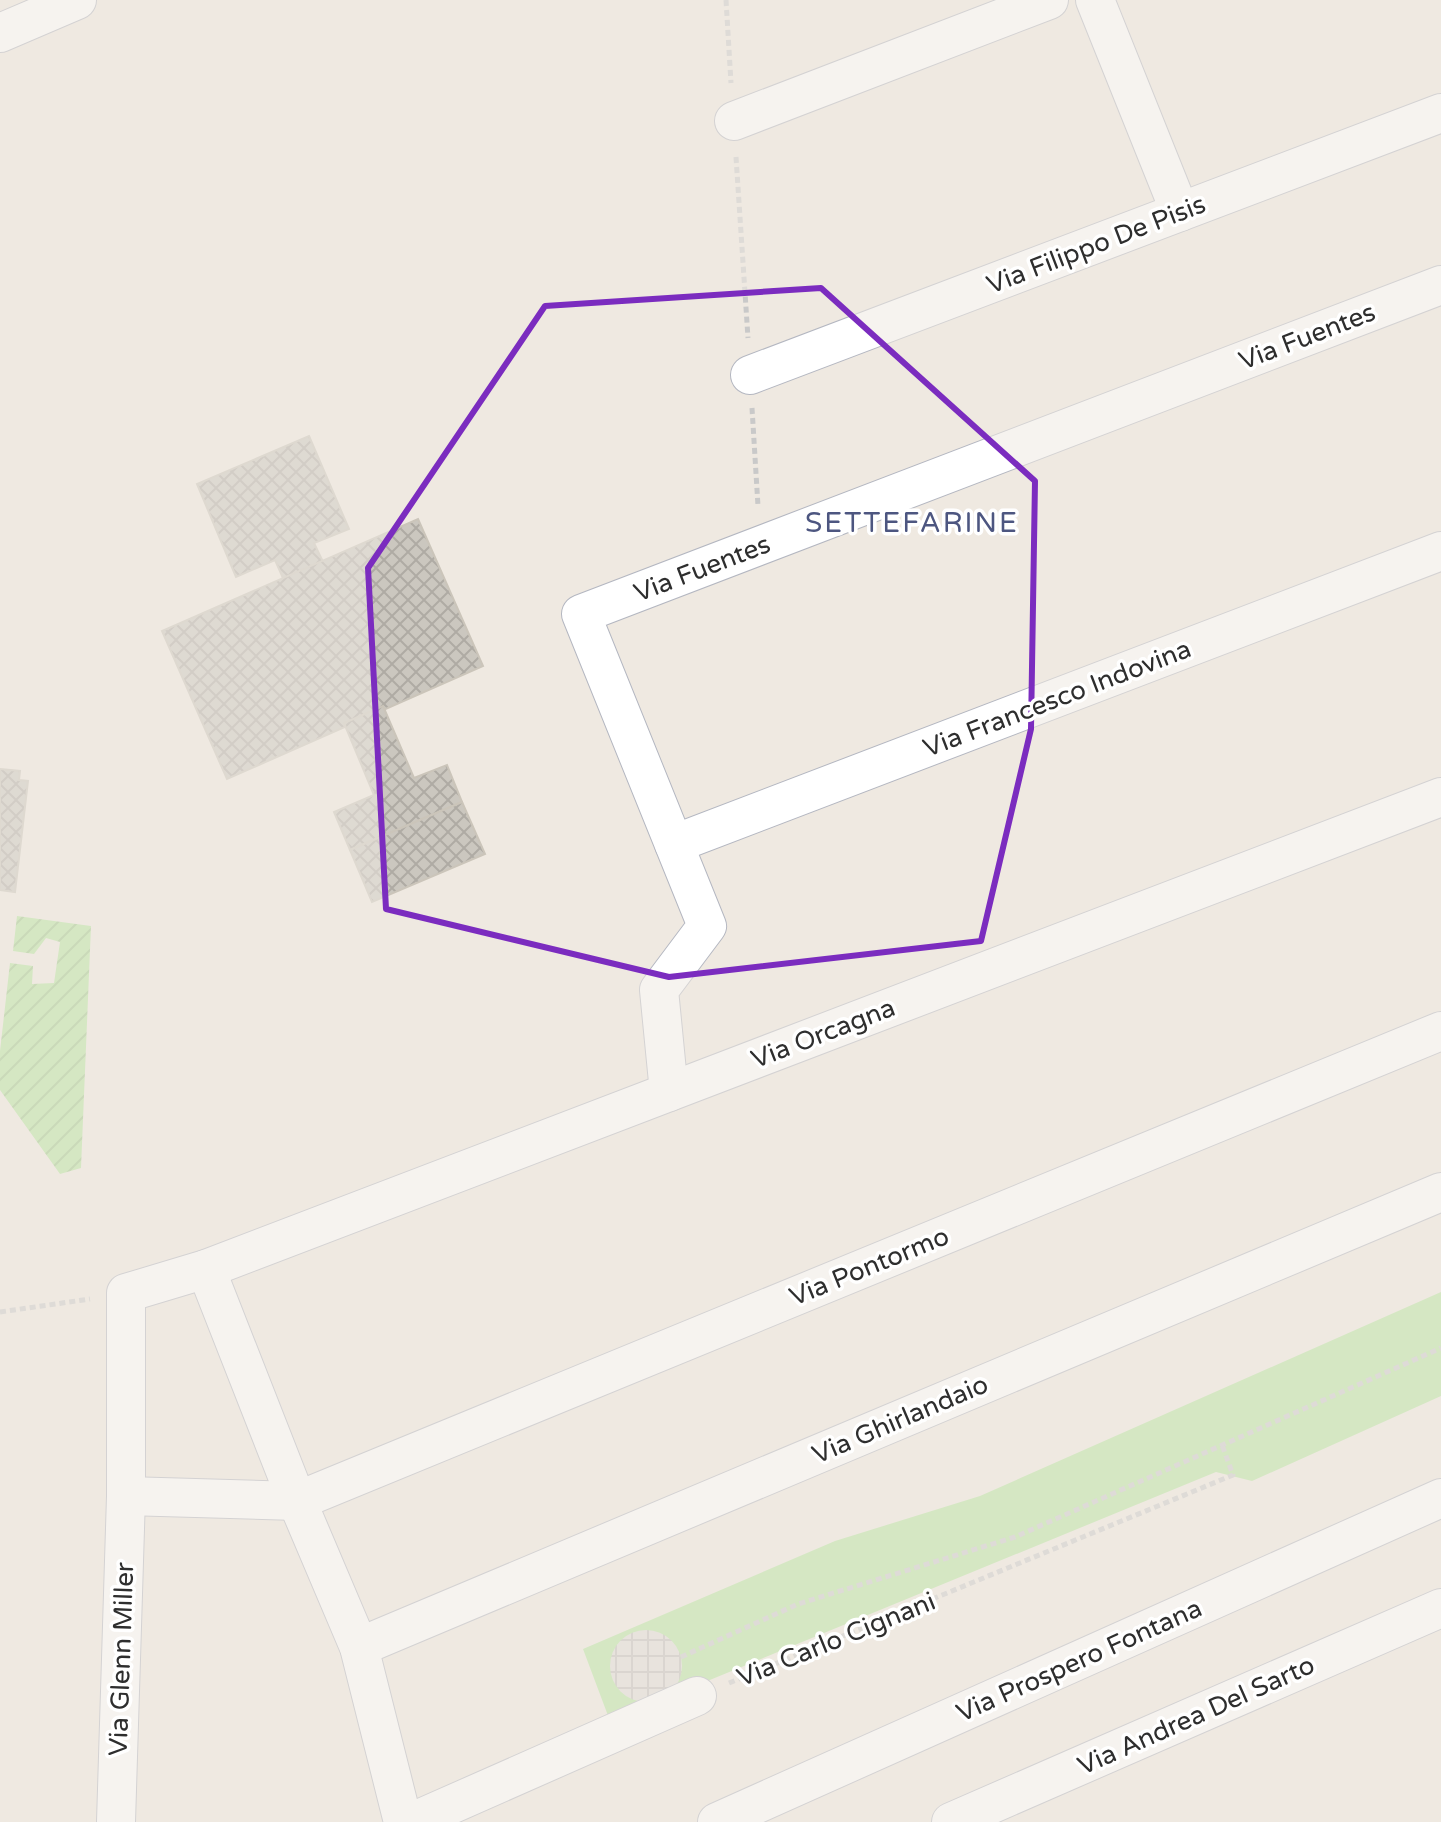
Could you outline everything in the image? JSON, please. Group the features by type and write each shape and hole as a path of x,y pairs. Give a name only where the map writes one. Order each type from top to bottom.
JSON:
{"street":[{"path":"0,33 77,0"},
{"path":"734,121 1049,0"},
{"path":"1095,0 1180,212"},
{"name":"Via Filippo De Pisis","path":"750,375 1441,113"},
{"name":"Via Fuentes","path":"669,1092 659,990 707,926 581,614 1441,285"},
{"name":"Via Francesco Indovina","path":"674,844 1441,551"},
{"name":"Via Orcagna","path":"126,1293 206,1269 1441,797"},
{"name":"Via Pontormo","path":"297,1501 1441,1031"},
{"name":"Via Ghirlandaio","path":"359,1647 1441,1192"},
{"path":"206,1269 297,1501 359,1647 403,1822"},
{"name":"Via Glenn Miller","path":"116,1822 126,1496 126,1293"},
{"path":"126,1496 297,1501"},
{"name":"Via Prospero Fontana","path":"717,1822 1441,1498"},
{"name":"Via Andrea Del Sarto","path":"951,1822 1441,1608"},
{"path":"412,1822 697,1696"}],"path":[{"path":"726,0 761,545"},
{"path":"0,1312 126,1293"},
{"path":"681,1657 798,1604 1015,1537 1441,1348"},
{"name":"Via Carlo Cignani","path":"697,1696 1233,1475 1222,1445"}],"highlighted area":[{"path":"821,288 1035,481 1031,729 981,941 669,977 386,909 368,568 545,306"}],"green space":[{"path":"17,916 91,926 81,1168 60,1174 0,1090 0,1051 10,963 33,966 32,984 54,983 60,942 46,938 34,954 13,951"},
{"path":"1441,1292 1441,1396 1252,1481 1216,1472 610,1721 583,1649 835,1541 980,1496"}],"shaded area":[{"path":"646,1630 666,1636 676,1646 682,1666 676,1686 666,1696 646,1702 626,1696 616,1686 610,1666 616,1646 626,1636"}],"building":[{"path":"309,436 349,529 314,543 325,566 286,585 275,560 236,577 197,484"},
{"path":"418,519 483,666 227,779 162,631"},
{"path":"383,706 414,778 447,765 462,802 350,850 334,812 374,795 344,723"},
{"path":"0,769 20,771 19,780 28,781 15,892 0,890"},
{"path":"462,802 485,854 372,902 350,850"}],"district":[{"name":"SETTEFARINE","path":"912,522"}]}
